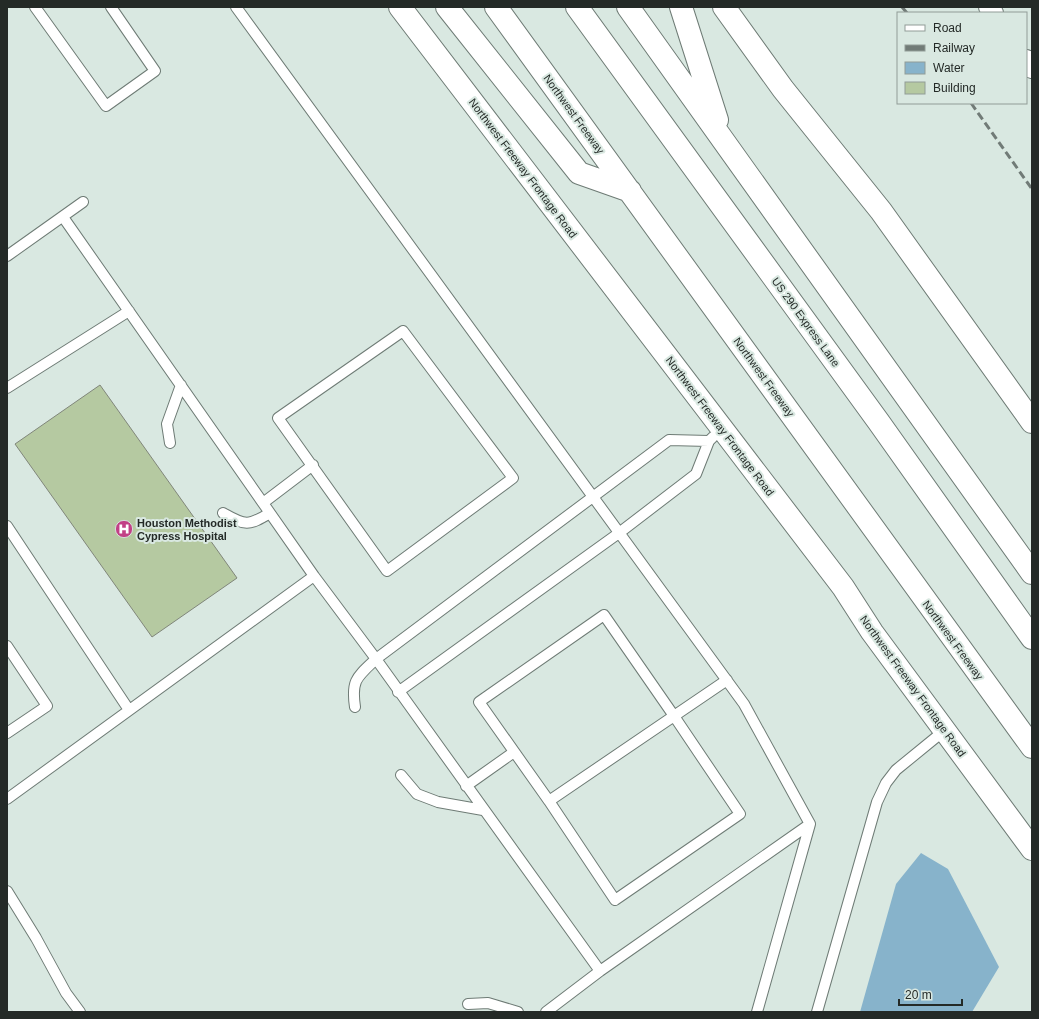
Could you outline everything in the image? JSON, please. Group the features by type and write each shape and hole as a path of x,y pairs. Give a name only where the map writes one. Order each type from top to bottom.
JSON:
{"main road":[{"name":"Northwest Freeway Frontage Road","path":"400,7 716,435 843,587 872,632 1032,849"},
{"path":"447,7 579,173 630,191"},
{"name":"Northwest Freeway","path":"496,7 938,620 1032,747"},
{"name":"US 290 Express Lane","path":"577,7 878,421 1032,638"},
{"path":"628,7 722,136 1032,573"},
{"path":"680,7 722,136"},
{"path":"724,7 783,89 881,211 1032,422"}],"lane":[{"path":"35,7 106,106 155,71 111,7"},
{"path":"236,7 744,704 810,824 757,1012"},
{"path":"7,256 83,202"},
{"path":"63,217 314,576 376,659 398,692 600,971"},
{"path":"7,388 129,311"},
{"path":"403,331 513,478 387,571 313,465 278,418 403,331"},
{"path":"170,443 167,424 181,385"},
{"path":"355,707 353,691 357,676 376,659 669,440 716,435"},
{"path":"398,692 619,533 696,474 716,435"},
{"path":"263,503 313,465"},
{"path":"224,513 239,522 253,523 270,513"},
{"path":"7,526 130,710"},
{"path":"7,799 314,576"},
{"path":"604,615 740,814 615,900 549,801 514,752 479,702 604,615"},
{"path":"7,646 47,706 7,733"},
{"path":"549,801 727,680"},
{"path":"817,1012 877,802 886,783 896,770 945,730"},
{"path":"466,786 514,752"},
{"path":"401,775 417,794 438,802 483,810"},
{"path":"546,1012 600,971 810,824"},
{"path":"7,891 36,938 55,975 80,1012"},
{"path":"468,1004 488,1003 518,1012"}],"water":[{"path":"921,853 948,869 999,967 972,1012 860,1012 896,884"}],"building":[{"path":"100,385 237,578 152,637 15,444"}],"railway":[{"path":"902,7 906,12"},
{"path":"972,104 1032,189"}],"place":[{"name":"Houston Methodist Cypress Hospital","path":"124,529"}]}
